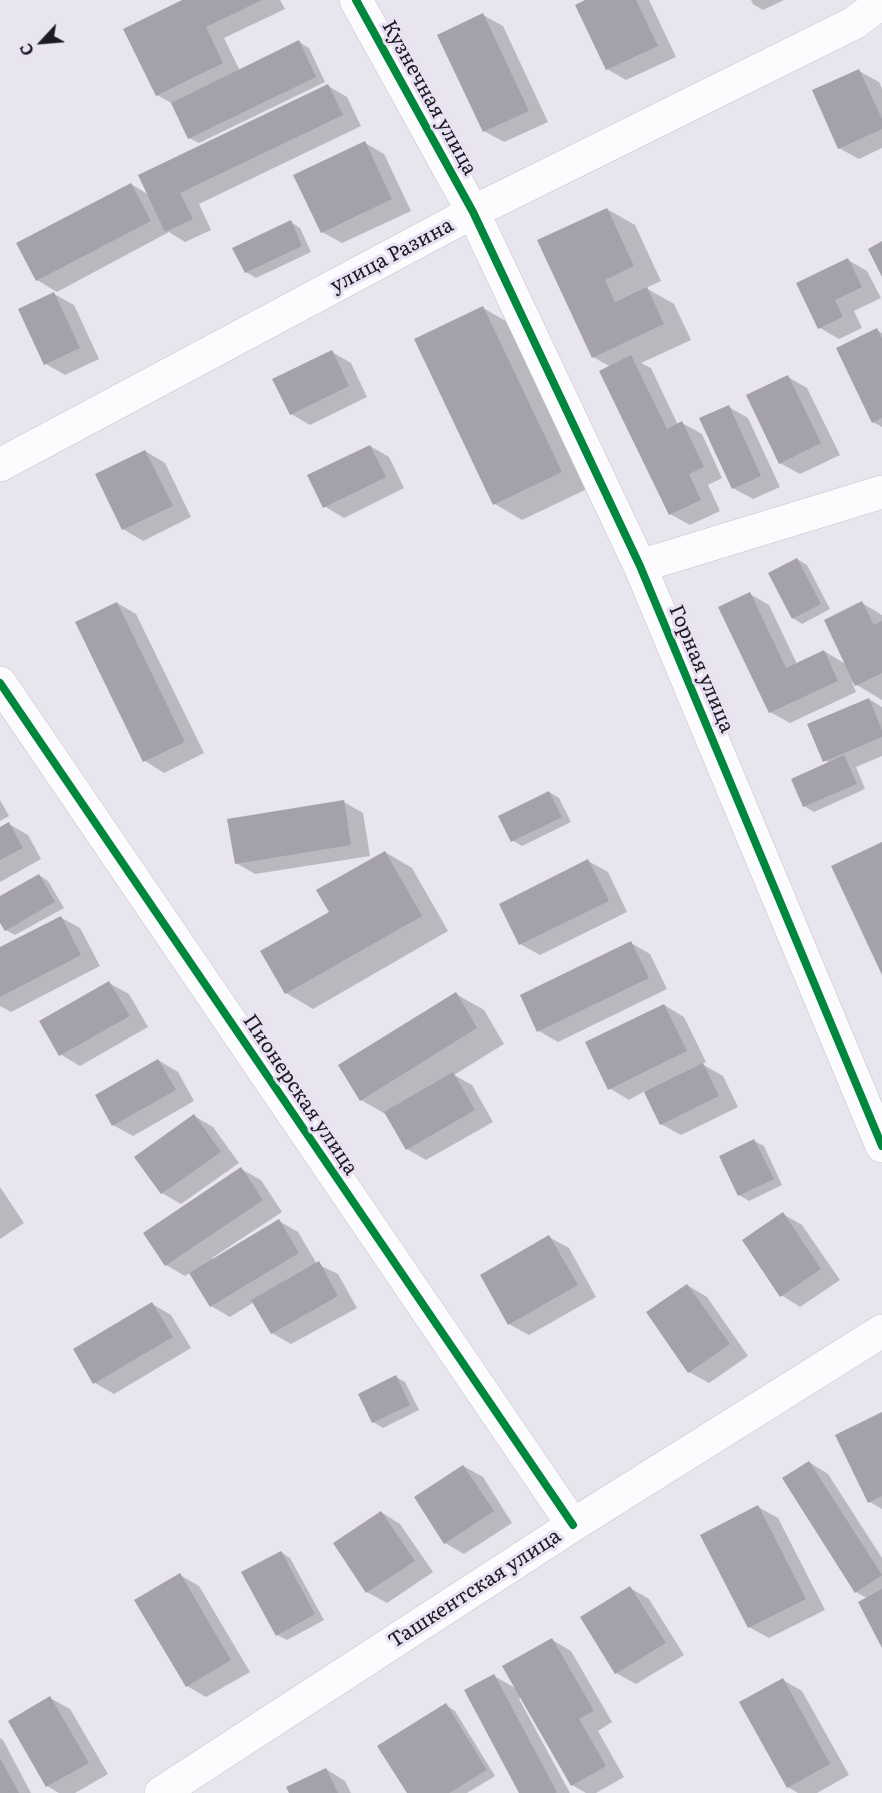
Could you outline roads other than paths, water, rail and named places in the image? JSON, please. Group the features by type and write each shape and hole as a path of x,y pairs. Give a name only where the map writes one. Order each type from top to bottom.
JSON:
{"street":[{"name":"Кузнечная улица","path":"356,0 473,212"},
{"name":"улица Разина","path":"0,465 473,212 854,23 882,2"},
{"name":"Горная улица","path":"473,212 640,566 882,1146"},
{"path":"640,566 882,492"},
{"name":"Пионерская улица","path":"0,682 573,1526"},
{"name":"Ташкентская улица","path":"161,1793 573,1526 882,1331"}]}
